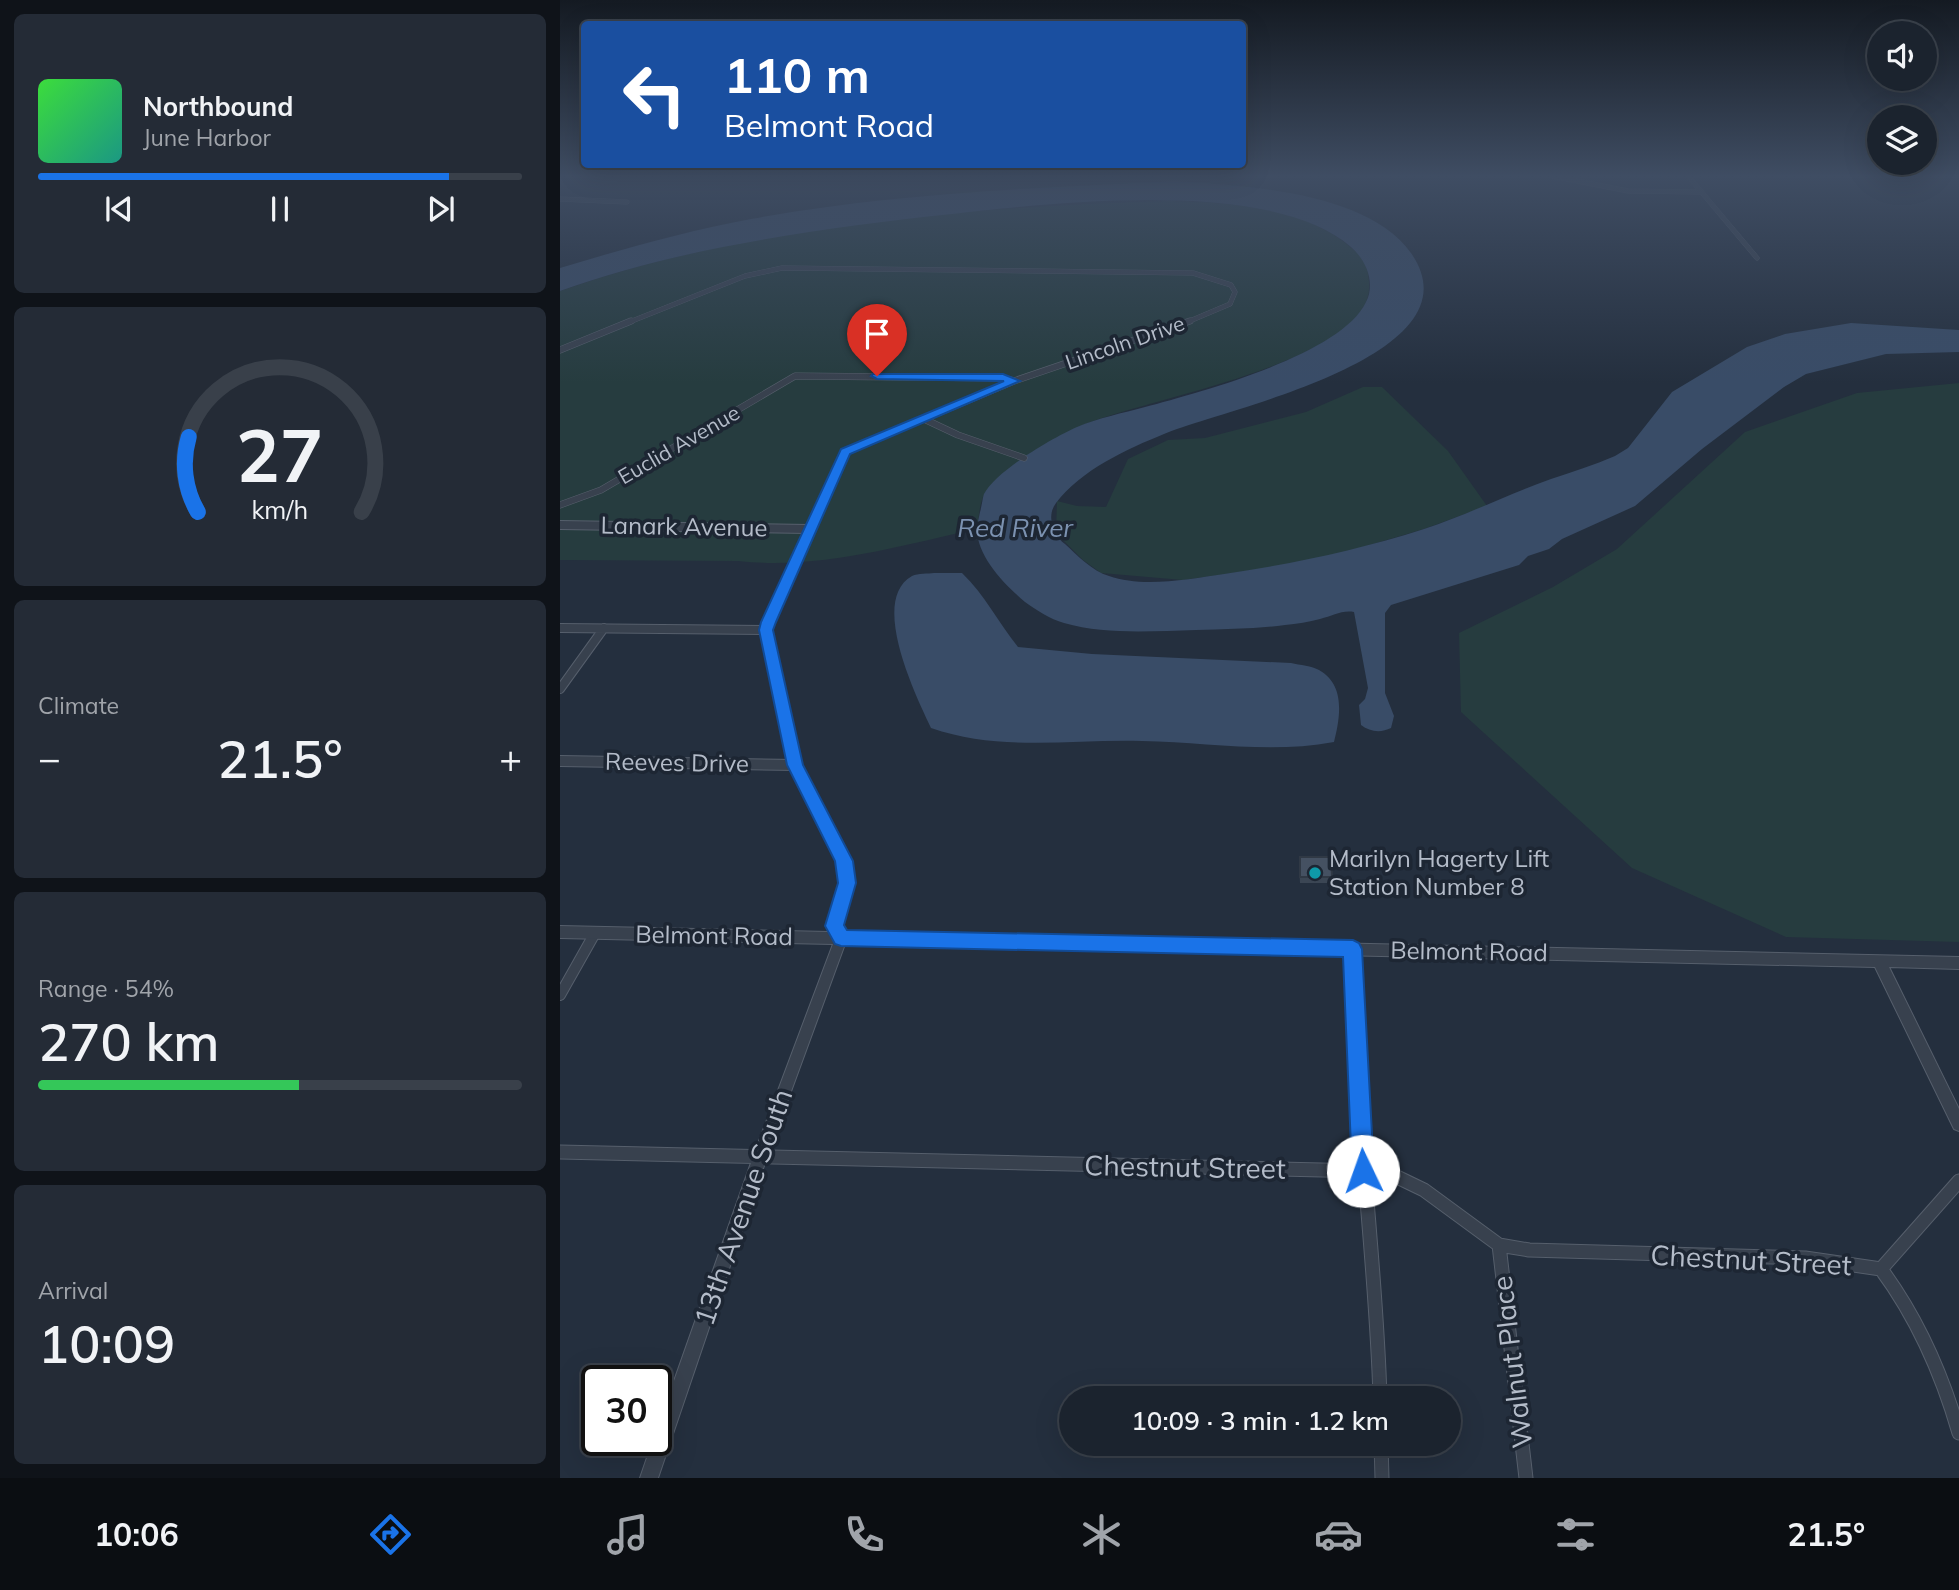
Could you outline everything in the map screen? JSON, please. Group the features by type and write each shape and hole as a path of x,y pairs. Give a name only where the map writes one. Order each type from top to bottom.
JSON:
{"street":[{"path":"1746,245 1757,258"},
{"name":"Lincoln Drive","path":"560,350 745,276 782,268 1193,272 1231,285 1235,292 1230,304 1209,315 1014,381 845,452 808,529 766,630"},
{"name":"Euclid Avenue","path":"560,505 601,490 794,376 1003,378 1014,381"},
{"path":"924,419 958,435 1024,458"},
{"name":"Lanark Avenue","path":"560,525 808,529"},
{"path":"560,628 766,630 795,765 844,861 847,883 834,926 841,938"},
{"path":"560,689 604,628"},
{"name":"Reeves Drive","path":"560,761 795,765"},
{"name":"Belmont Road","path":"560,932 1959,963"},
{"path":"560,995 595,933"},
{"name":"13th Avenue South","path":"649,1478 760,1157 841,938"},
{"path":"1353,949 1363,1171 1378,1331 1380,1386"},
{"path":"1879,961 1959,1124"},
{"name":"Chestnut Street","path":"560,1152 1363,1171 1395,1176 1424,1190 1499,1245 1529,1250 1805,1258 1881,1269 1959,1181"},
{"name":"Walnut Place","path":"1499,1245 1526,1478"},
{"path":"1881,1269 1897,1289 1927,1345 1951,1404 1959,1433"},
{"path":"1381,1456 1382,1478"}],"green space":[{"path":"733,245 1347,245 1363,260 1369,282 1361,311 1334,336 1294,357 1245,376 1103,418 1075,429 1027,457 985,494 980,506 977,529 858,555 798,562 560,560 560,291 633,268"},
{"path":"1959,383 1959,942 1786,937 1632,868 1461,712 1459,633 1553,587 1617,549 1745,432 1857,393"},
{"path":"1363,387 1382,387 1448,451 1487,506 1424,529 1346,552 1269,568 1183,580 1101,573 1083,560 1056,533 1057,501 1077,506 1106,507 1128,459 1168,440 1205,438 1306,412"}],"water":[{"name":"Red River","path":"641,245 735,245 641,266 560,291 560,268"},
{"name":"Red River","path":"1348,245 1403,245 1411,253 1424,290 1411,322 1380,350 1336,374 1286,394 1164,434 1135,446 1078,480 1056,503 1051,519 1057,536 1091,567 1122,580 1181,580 1275,566 1399,537 1615,456 1628,448 1672,392 1747,347 1785,334 1851,323 1959,330 1959,352 1886,354 1806,374 1784,387 1702,449 1635,506 1562,539 1549,549 1528,556 1519,565 1391,605 1385,613 1385,693 1394,716 1391,728 1383,731 1361,725 1359,705 1365,699 1368,688 1354,612 1298,623 1252,628 1163,631 1096,629 1054,619 1025,602 1009,587 987,560 978,539 977,529 984,494 1000,475 1040,447 1077,427 1233,381 1300,355 1329,339 1352,321 1369,295 1368,272"},
{"path":"962,573 978,590 1018,647 1092,654 1291,663 1316,669 1328,676 1337,693 1339,713 1334,742 1286,747 1142,741 1036,743 983,740 931,728 900,649 895,626 895,605 900,588 912,576"}],"building":[{"name":"Marilyn Hagerty Lift Station Number 8","path":"1300,857 1331,857 1332,877 1300,877"}],"place":[{"name":"Marilyn Hagerty Lift Station Number 8","path":"1315,873"}],"route":[{"path":"877,376 1003,378 1014,381 845,452 768,622 766,630 795,765 844,861 847,883 834,926 841,938 1353,949 1363,1171"}]}
